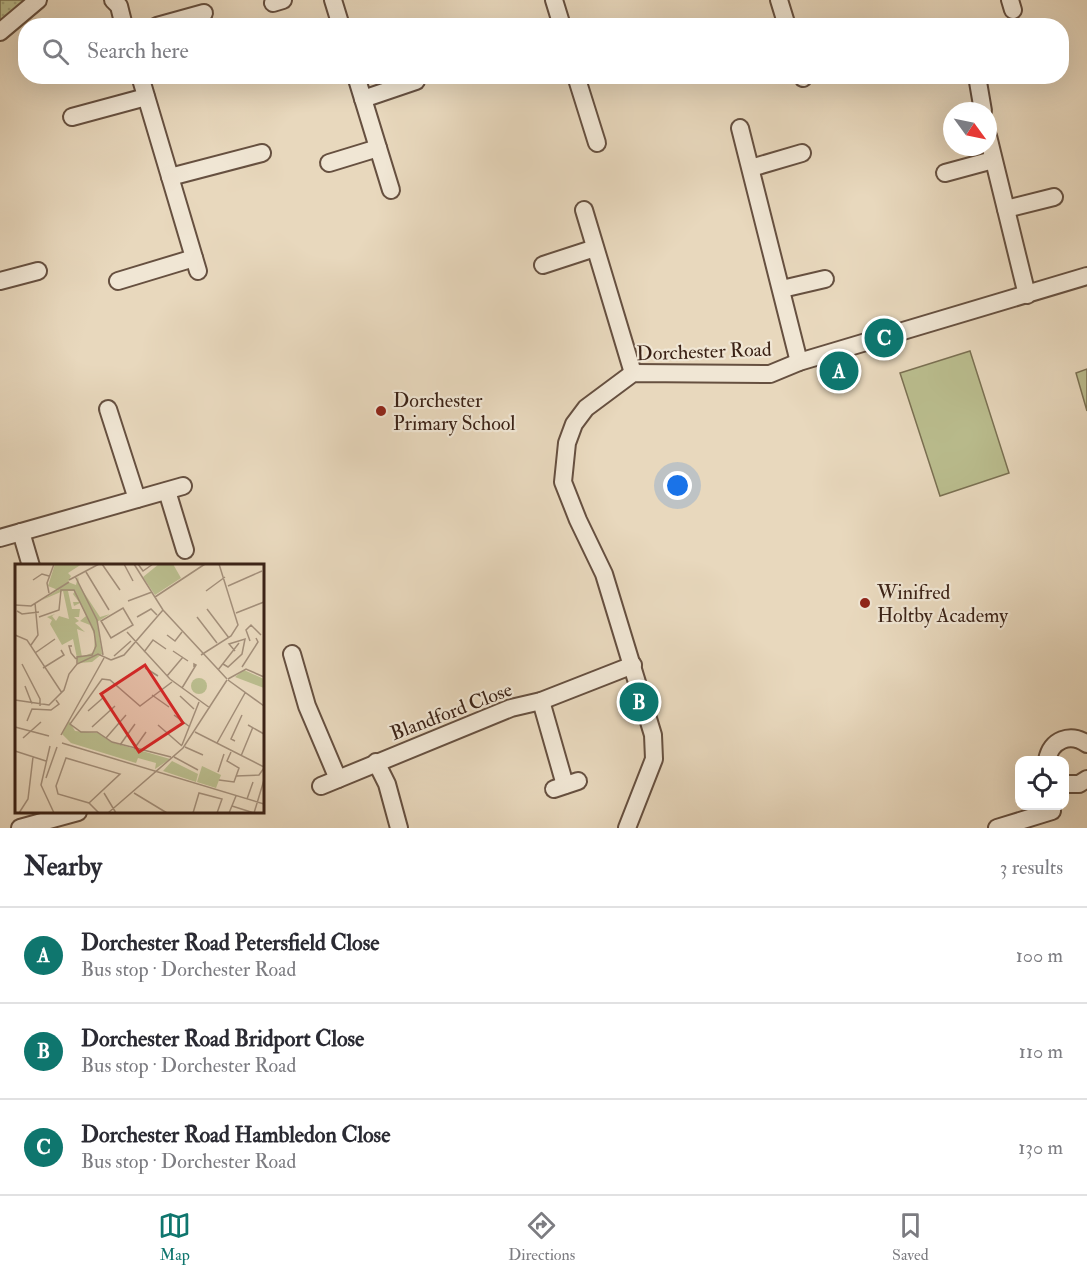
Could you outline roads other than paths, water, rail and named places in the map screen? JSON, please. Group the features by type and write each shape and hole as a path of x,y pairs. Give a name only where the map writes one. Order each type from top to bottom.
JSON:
{"street":[{"path":"0,32 38,0"},
{"path":"113,0 119,6 122,18"},
{"path":"333,0 339,18"},
{"path":"554,0 560,18"},
{"path":"779,0 780,18"},
{"path":"186,18 204,13"},
{"path":"118,281 196,265 142,84"},
{"path":"358,84 392,190"},
{"path":"363,99 407,84"},
{"path":"579,84 597,143"},
{"path":"978,84 981,102"},
{"path":"72,117 146,97"},
{"path":"740,128 799,362"},
{"path":"329,163 378,148"},
{"path":"170,177 262,153"},
{"path":"751,168 802,153"},
{"path":"992,156 1028,295"},
{"path":"945,173 993,160"},
{"path":"1006,209 1054,197"},
{"path":"584,210 633,373"},
{"path":"543,265 595,248"},
{"path":"0,281 38,271"},
{"name":"Dorchester Road","path":"627,828 654,759 653,735 604,574 563,482 563,461 574,424 586,408 633,373 770,374 799,362 1087,276"},
{"path":"782,290 825,279"},
{"path":"108,409 136,499"},
{"path":"0,537 175,488 185,550"},
{"path":"21,532 30,564"},
{"path":"292,654 307,706 338,779"},
{"name":"Blandford Close","path":"321,786 511,708 541,700 633,665"},
{"name":"Blandford Close","path":"541,700 566,785"},
{"path":"1049,756 1052,747 1065,738 1073,737 1087,744"},
{"name":"Blandford Close","path":"376,762 387,784 399,828"},
{"path":"1069,784 1079,784 1087,779"},
{"path":"20,828 63,822 76,813"},
{"path":"997,828 1020,825 1052,815"}],"place":[{"name":"Dorchester Road Hambledon Close","path":"884,338"},
{"name":"Dorchester Road Petersfield Close","path":"839,371"},
{"name":"Dorchester Primary School","path":"381,411"},
{"name":"Winifred Holtby Academy","path":"865,603"},
{"name":"Dorchester Road Bridport Close","path":"639,702"}]}
